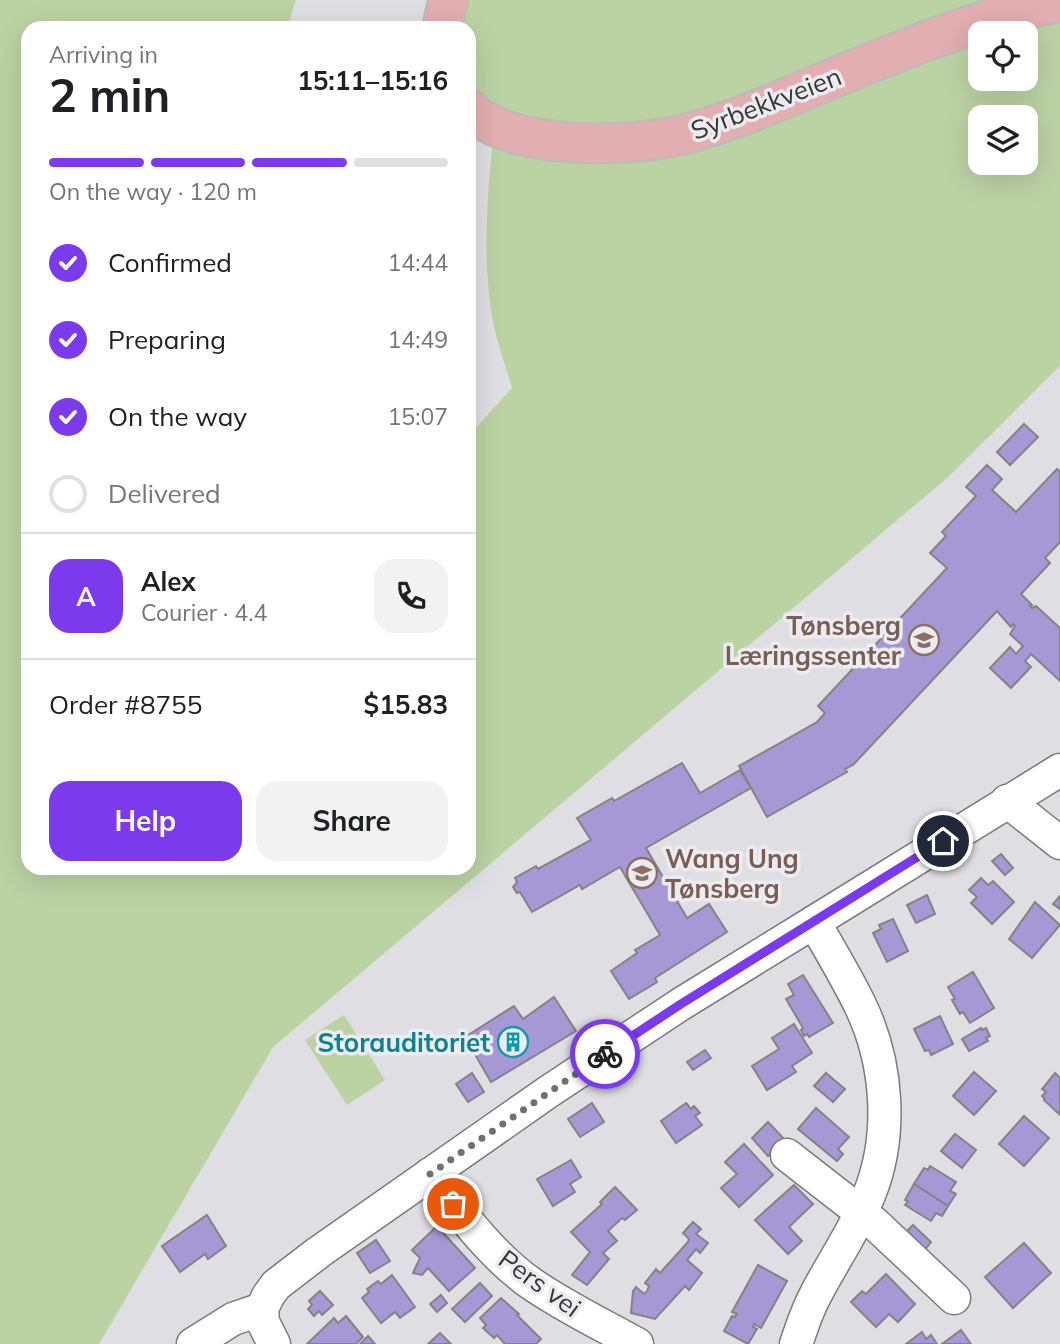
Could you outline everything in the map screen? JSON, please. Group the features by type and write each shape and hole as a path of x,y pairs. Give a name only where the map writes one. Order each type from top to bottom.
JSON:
{"main road":[{"path":"444,21 448,0"},
{"name":"Syrbekkveien","path":"476,114 488,122 531,139 575,143 635,142 688,134 757,112 844,74 977,22 1060,2"}],"street":[{"path":"274,1344 263,1322 262,1310 268,1296 276,1285 318,1252 681,1004 1060,770"},
{"path":"1007,801 1060,843"},
{"path":"796,1344 815,1295 870,1193 880,1154 884,1094 877,1057 861,1008 814,922"},
{"path":"787,1155 861,1212 954,1298"},
{"name":"Pers vei","path":"430,1174 500,1257 527,1280 561,1303 637,1344"},
{"path":"194,1344 233,1320 262,1310"}],"green space":[{"path":"0,0 296,0 289,21 21,21 21,875 476,875 476,427 512,388 495,330 487,269 487,216 496,110 476,89 476,21 460,21 464,0 1060,0 1060,366 947,478 273,1047 99,1344 0,1344"},
{"path":"344,1015 385,1080 347,1105 305,1040"}],"building":[{"path":"1024,424 1038,437 1010,465 997,452"},
{"name":"Tønsberg Læringssenter","path":"987,465 1002,479 992,490 1016,512 1057,469 1060,472 1060,542 1045,558 1050,563 1021,594 1032,608 1036,606 1060,628 1060,681 1031,654 1025,661 1031,667 1011,688 990,668 1010,647 1016,654 1023,646 1010,634 1015,626 1013,624 1011,627 997,611 853,765 845,769 847,772 767,817 739,766 817,722 825,713 818,706 947,568 930,553 946,536 942,532 976,496 966,487"},
{"path":"682,763 700,793 740,770 751,788 646,848 687,918 709,904 727,932 655,978 657,982 629,999 611,971 637,953 635,950 660,935 620,867 582,889 580,885 532,912 520,892 517,893 513,887 517,882 515,878 536,866 538,869 591,840 577,818 612,798 614,801"},
{"path":"1001,854 1013,868 1005,875 992,861"},
{"path":"981,878 988,885 993,881 1014,902 992,924 971,903 977,897 969,890"},
{"path":"927,895 935,914 916,923 907,905"},
{"path":"1060,896 1060,909 1053,904"},
{"path":"1035,902 1060,925 1032,958 1009,939"},
{"path":"893,919 908,951 887,962 873,933 881,929 879,925"},
{"path":"973,972 994,1008 970,1023 963,1012 960,1014 948,987"},
{"path":"803,975 833,1023 809,1037 807,1034 804,1036 801,1030 803,1028 786,999 794,995 788,984"},
{"name":"Storauditoriet","path":"554,997 576,1031 491,1082 465,1037 514,1006 523,1019"},
{"path":"940,1016 953,1044 931,1055 929,1050 925,1051 914,1029"},
{"path":"794,1024 812,1053 792,1066 796,1072 767,1090 752,1066 779,1049 772,1038"},
{"path":"986,1028 990,1036 986,1038 988,1041 969,1051 962,1039"},
{"path":"705,1050 711,1058 693,1070 687,1062"},
{"path":"974,1072 996,1091 974,1115 953,1096"},
{"path":"472,1073 484,1092 468,1102 456,1084"},
{"path":"826,1073 845,1089 833,1102 814,1086"},
{"path":"1055,1073 1060,1078 1060,1115 1042,1096 1046,1092 1042,1089"},
{"path":"592,1103 604,1122 580,1137 568,1119"},
{"path":"686,1103 691,1109 694,1106 700,1113 695,1116 702,1125 676,1143 661,1121"},
{"path":"816,1108 849,1137 838,1149 843,1154 837,1161 798,1129"},
{"path":"1024,1116 1049,1138 1024,1166 999,1144"},
{"path":"768,1122 785,1140 768,1156 752,1138"},
{"path":"955,1134 976,1150 962,1168 941,1151"},
{"path":"744,1144 773,1175 739,1207 721,1188 737,1174 725,1162"},
{"path":"571,1160 581,1177 570,1184 575,1192 553,1206 537,1179"},
{"path":"930,1166 956,1182 950,1191 956,1194 948,1206 914,1184 924,1168 928,1170"},
{"path":"914,1184 948,1206 942,1216 936,1213 931,1221 905,1205"},
{"path":"794,1185 813,1204 789,1227 802,1241 788,1254 755,1220"},
{"path":"615,1187 637,1210 625,1220 622,1218 608,1231 617,1241 603,1253 609,1259 587,1285 572,1275 590,1252 571,1232 602,1204 600,1202"},
{"path":"207,1215 226,1246 208,1259 205,1254 180,1272 162,1246"},
{"path":"693,1222 701,1229 696,1234 708,1243 700,1253 696,1249 687,1260 702,1273 689,1290 685,1286 655,1319 631,1313 633,1291 636,1287 644,1294 647,1291 649,1286 645,1283 656,1269 660,1273 688,1242 689,1239 683,1233"},
{"path":"913,1225 931,1242 923,1252 904,1234"},
{"path":"437,1226 475,1268 449,1291 428,1268 422,1275 413,1273 420,1258 412,1250"},
{"path":"376,1240 390,1261 370,1273 357,1253"},
{"path":"1024,1243 1051,1273 1013,1308 985,1277"},
{"path":"758,1265 787,1281 761,1328 754,1324 753,1327 757,1329 748,1344 724,1331 732,1316 737,1314 732,1312"},
{"path":"886,1274 915,1304 898,1322 889,1314 876,1327 851,1302 862,1291 866,1294"},
{"path":"392,1275 415,1307 400,1318 395,1312 381,1323 362,1298 369,1292 367,1289 378,1281 381,1284"},
{"path":"480,1283 492,1296 465,1322 452,1309"},
{"path":"320,1291 333,1305 322,1315 319,1311 314,1316 308,1309 312,1305 309,1301"},
{"path":"441,1295 447,1303 437,1312 430,1304"},
{"path":"501,1298 541,1339 536,1344 505,1344 497,1335 494,1338 483,1328 486,1325 480,1318"},
{"path":"346,1316 363,1337 356,1344 307,1344 334,1318 338,1323"},
{"path":"961,1330 971,1344 942,1344"},
{"path":"922,1332 926,1339 931,1335 937,1344 906,1344"},
{"path":"440,1333 451,1344 428,1344"},
{"path":"368,1336 375,1344 360,1344"}],"way so far":[{"path":"453,1204 430,1174 605,1054"}],"place":[{"name":"Tønsberg Læringssenter","path":"924,640"},
{"name":"Wang Ung Tønsberg","path":"642,873"},
{"name":"Storauditoriet","path":"513,1042"}],"route":[{"path":"605,1054 943,841"}]}
